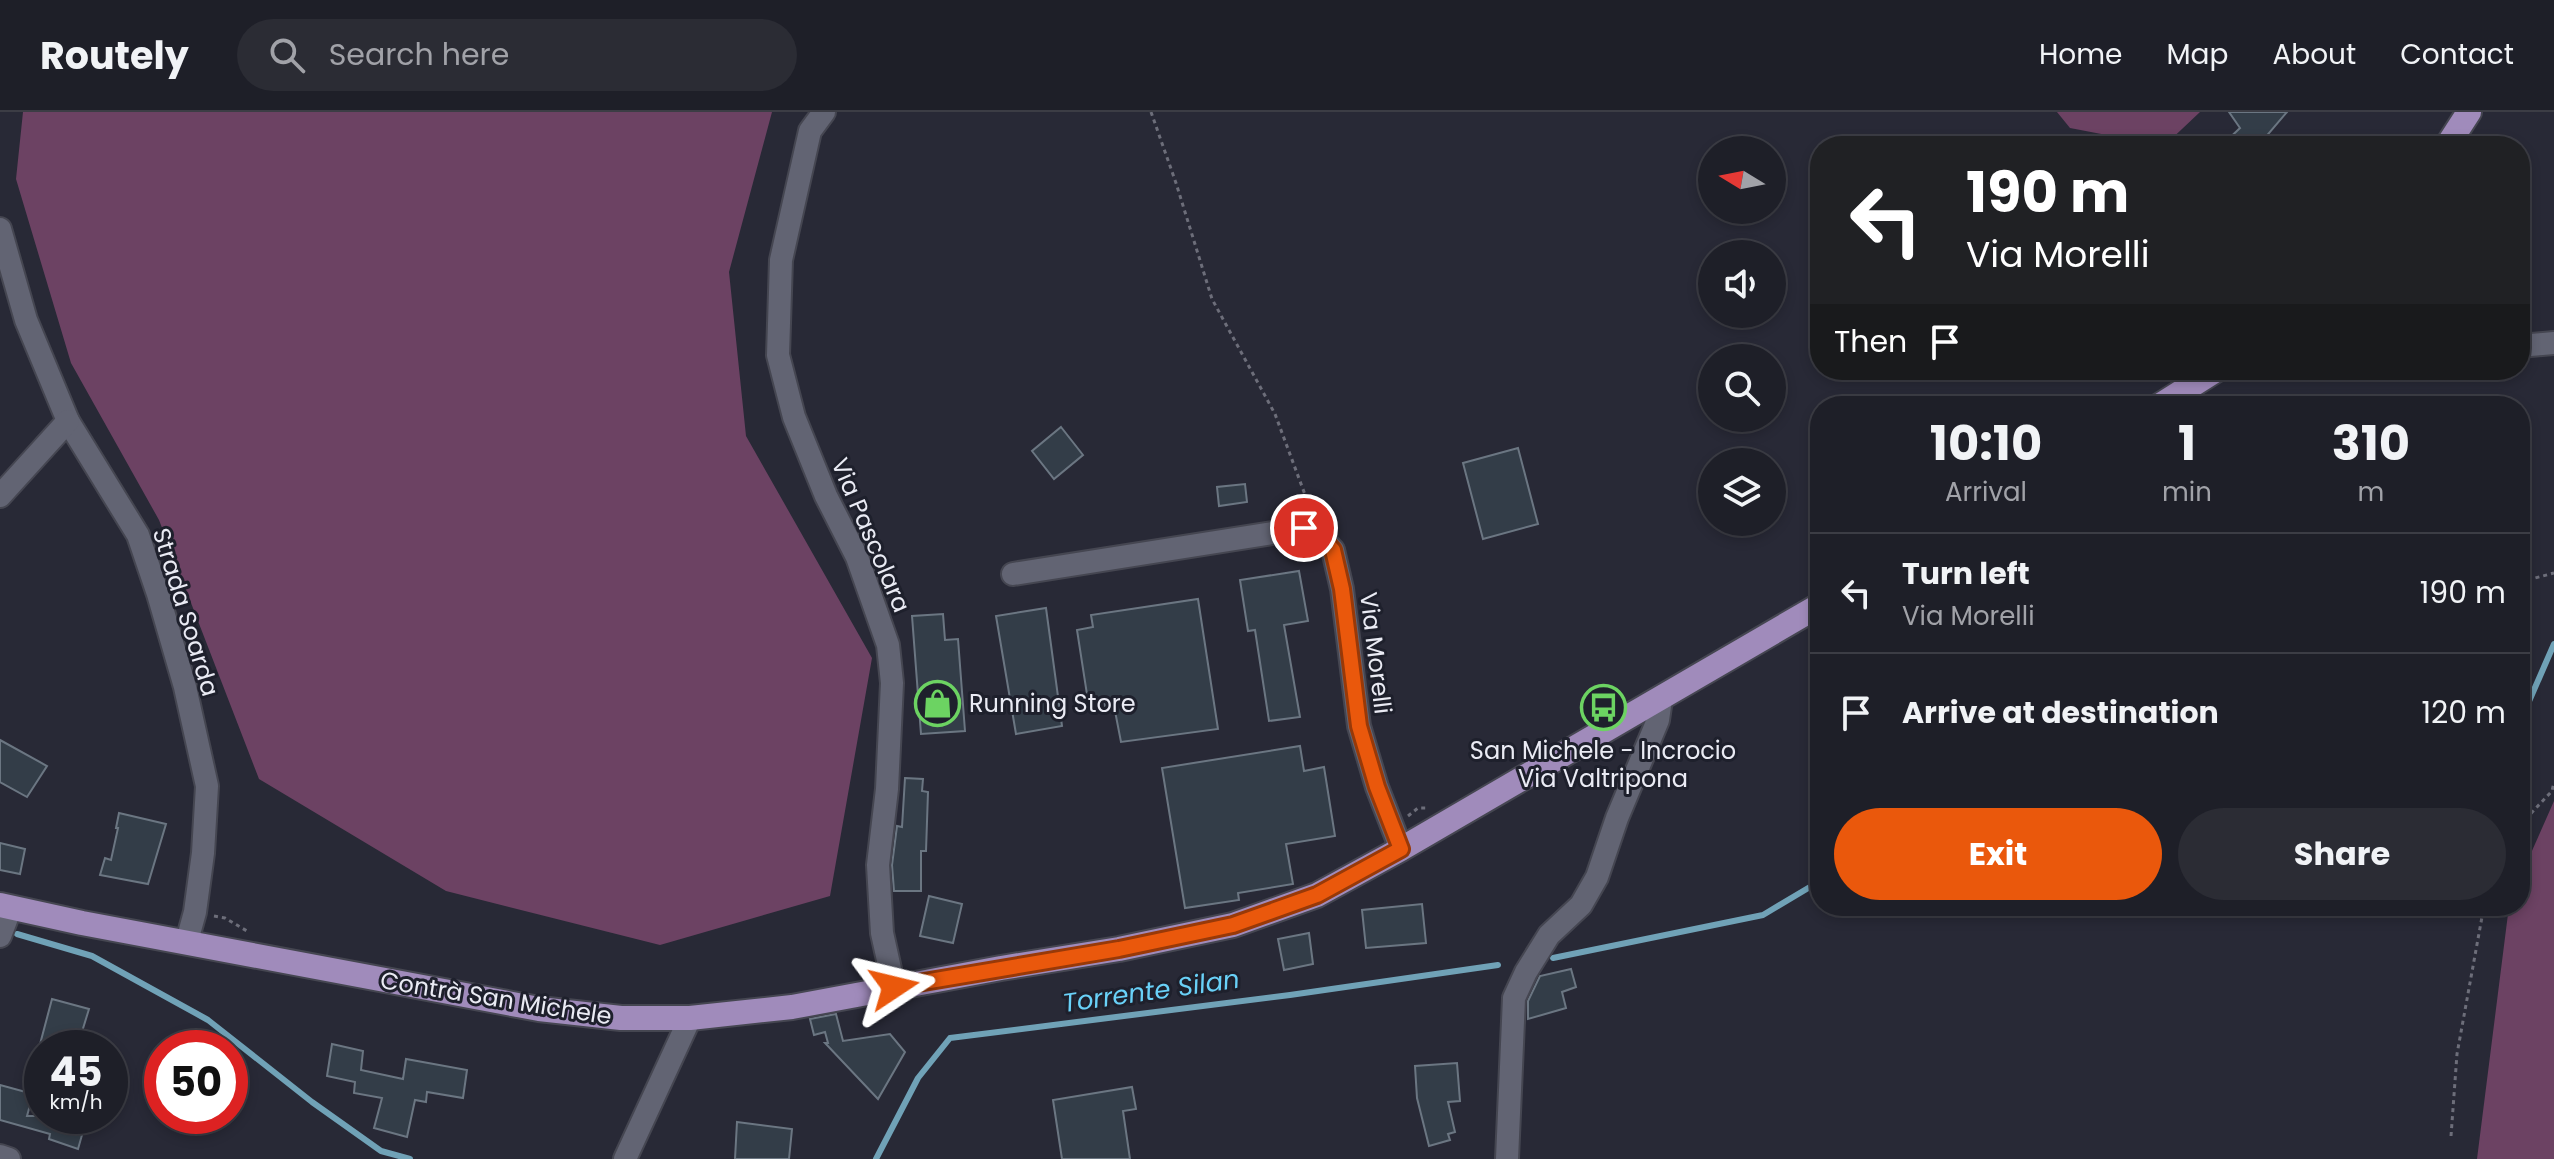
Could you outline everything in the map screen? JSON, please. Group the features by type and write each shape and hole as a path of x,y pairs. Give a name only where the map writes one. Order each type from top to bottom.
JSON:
{"main road":[{"path":"2453,136 2469,112"},
{"path":"2175,396 2200,380"},
{"name":"Contrà San Michele","path":"5,906 539,1009 621,1018 690,1018 792,1007 1119,949 1233,925 1317,895 1810,611"}],"street":[{"name":"Via Pascolara","path":"824,112 810,131 781,260 778,355 794,417 826,496 857,557 888,645 892,683 887,789 878,865 882,933 894,987"},
{"name":"Strada Soarda","path":"0,229 26,320 68,421 138,535 185,687 207,786 203,853 195,912 187,941"},
{"path":"2530,345 2554,343"},
{"path":"0,496 68,421"},
{"path":"1013,574 1304,528 1320,536"},
{"name":"Via Morelli","path":"1320,536 1333,550 1342,589 1359,726 1377,787 1401,849"},
{"path":"1507,1159 1514,998 1549,935 1581,905 1597,877 1617,818 1658,720 1661,699"},
{"path":"0,936 5,906"},
{"path":"625,1159 690,1018"},
{"path":"0,1156 9,1159"}],"path":[{"path":"1151,112 1212,299 1275,414 1320,536"},
{"path":"2530,579 2554,573"},
{"path":"2530,814 2552,791 2554,782"},
{"path":"1392,826 1418,808 1431,807"},
{"path":"195,912 225,918 242,926 251,936"},
{"path":"2451,1136 2457,1054 2482,916"}],"shaded area":[{"path":"23,112 772,112 729,272 746,436 872,658 830,896 660,945 446,891 259,779 159,520 71,363 16,179"},
{"path":"2057,112 2200,112 2175,136 2112,136 2070,128"},
{"path":"2554,801 2554,1159 2477,1159 2508,916 2530,916 2530,855"}],"building":[{"path":"2229,112 2287,112 2267,136 2232,136 2240,128"},
{"path":"1061,427 1083,455 1054,479 1032,451"},
{"path":"1518,448 1538,524 1483,539 1463,463"},
{"path":"1245,484 1247,502 1219,506 1217,487"},
{"path":"1299,571 1308,621 1284,625 1300,717 1269,721 1255,630 1248,631 1240,580"},
{"path":"1198,599 1218,729 1121,742 1115,711 1106,711 1104,699 1088,701 1077,630 1093,627 1091,615"},
{"path":"1046,608 1062,726 1016,734 996,616"},
{"path":"943,614 945,640 958,639 965,731 921,734 912,616"},
{"path":"0,740 47,766 27,797 0,782"},
{"path":"1300,746 1304,771 1324,767 1335,836 1286,844 1293,884 1238,893 1239,900 1185,908 1162,768"},
{"path":"905,778 923,779 922,791 928,792 926,851 921,851 921,891 894,891 892,865 897,826 902,827"},
{"path":"119,813 166,824 148,884 100,875 105,858 111,860"},
{"path":"0,843 25,849 20,874 0,870"},
{"path":"929,896 962,904 953,943 920,936"},
{"path":"1422,904 1426,943 1366,948 1362,910"},
{"path":"1309,933 1313,964 1284,970 1278,939"},
{"path":"1571,969 1576,987 1562,992 1566,1008 1528,1019 1528,1001 1540,976"},
{"path":"52,999 89,1009 83,1030 44,1030"},
{"path":"836,1014 843,1041 890,1034 905,1052 878,1099 825,1043 828,1043 825,1032 814,1035 810,1019"},
{"path":"332,1044 363,1051 361,1070 403,1079 406,1059 467,1070 463,1098 427,1092 426,1102 415,1100 407,1137 374,1128 382,1098 354,1093 355,1082 327,1076"},
{"path":"1457,1063 1460,1101 1448,1102 1455,1132 1448,1134 1450,1140 1429,1146 1417,1098 1415,1066"},
{"path":"0,1085 24,1092 24,1127 0,1120"},
{"path":"1132,1087 1136,1109 1123,1111 1130,1159 1062,1159 1053,1100"},
{"path":"737,1122 792,1129 789,1159 735,1159"},
{"path":"50,1134 82,1134 78,1149 49,1139"}],"waterway":[{"name":"Torrente Silan","path":"2530,699 2554,644"},
{"name":"Torrente Silan","path":"1553,958 1763,915 1810,887"},
{"name":"Torrente Silan","path":"17,934 92,956 208,1020 312,1102 381,1151 410,1159"},
{"name":"Torrente Silan","path":"876,1159 918,1078 950,1038 1498,965"}],"place":[{"name":"Running Store","path":"938,703"},
{"name":"San Michele - Incrocio Via Valtripona","path":"1603,708"}],"route":[{"path":"894,987 1119,949 1233,925 1317,895 1401,849 1377,787 1359,726 1342,589 1333,550 1320,536 1304,528"}]}
